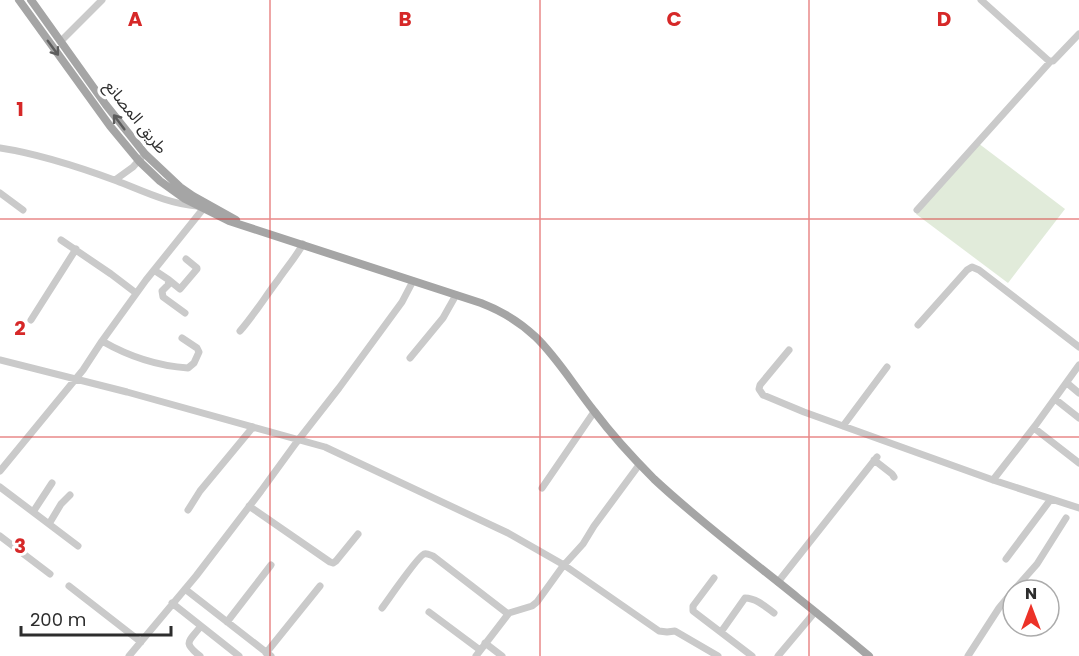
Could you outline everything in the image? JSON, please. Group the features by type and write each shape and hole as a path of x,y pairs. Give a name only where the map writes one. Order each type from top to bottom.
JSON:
{"main road":[{"name":"طريق المصانع","path":"19,0 104,118 142,157 180,187 243,225"},
{"name":"طريق المصانع","path":"31,0 142,157"},
{"path":"142,157 171,190 200,208 224,219 456,295 499,310 511,317 529,330 547,348 594,412 639,465 708,526 869,656"}],"street":[{"path":"61,41 102,0"},
{"path":"981,0 1050,62"},
{"path":"917,210 1050,62 1079,34"},
{"path":"0,148 43,157 115,180 175,203 200,208 136,293 90,360 0,471"},
{"path":"115,180 128,172 142,157"},
{"path":"0,193 23,210"},
{"path":"61,240 136,293"},
{"path":"240,331 297,256 303,244"},
{"path":"31,320 76,249"},
{"path":"154,270 180,289 197,270 186,259"},
{"path":"918,325 972,267 980,270 1079,347"},
{"path":"169,280 168,285 162,291 162,297 185,313"},
{"path":"129,656 185,589 377,338 402,302 413,281"},
{"path":"410,358 443,318 456,295"},
{"path":"102,340 140,359 188,368 194,363 199,352 197,348 182,338"},
{"path":"789,350 761,382 760,392 766,396 804,412 993,480 1079,508"},
{"path":"0,360 325,447 508,533 564,565 659,631 675,631 718,656"},
{"path":"993,480 1079,365"},
{"path":"843,426 887,367"},
{"path":"1067,383 1079,393"},
{"path":"1055,399 1079,418"},
{"path":"542,488 594,412"},
{"path":"188,510 200,491 253,428"},
{"path":"1034,428 1079,463"},
{"path":"778,582 876,459 894,477"},
{"path":"429,612 478,653 508,614 536,604 564,565 583,544 639,465"},
{"path":"33,512 52,483"},
{"path":"0,487 78,546"},
{"path":"49,524 70,495"},
{"path":"1006,559 1051,499"},
{"path":"249,506 330,562 336,561 358,534"},
{"path":"1024,578 1037,564 1066,518"},
{"path":"0,536 50,574"},
{"path":"382,608 425,553 433,556 508,614"},
{"path":"227,622 271,565"},
{"path":"714,578 693,609 752,656"},
{"path":"69,586 141,642"},
{"path":"185,589 268,654 320,586"},
{"path":"721,632 745,598 756,601 774,613"},
{"path":"172,603 239,656"},
{"path":"968,656 1001,605"},
{"path":"778,656 815,612"},
{"path":"200,656 188,645 201,626"},
{"path":"485,643 502,656"}],"green space":[{"path":"978,143 1065,209 1008,283 916,214"}]}
